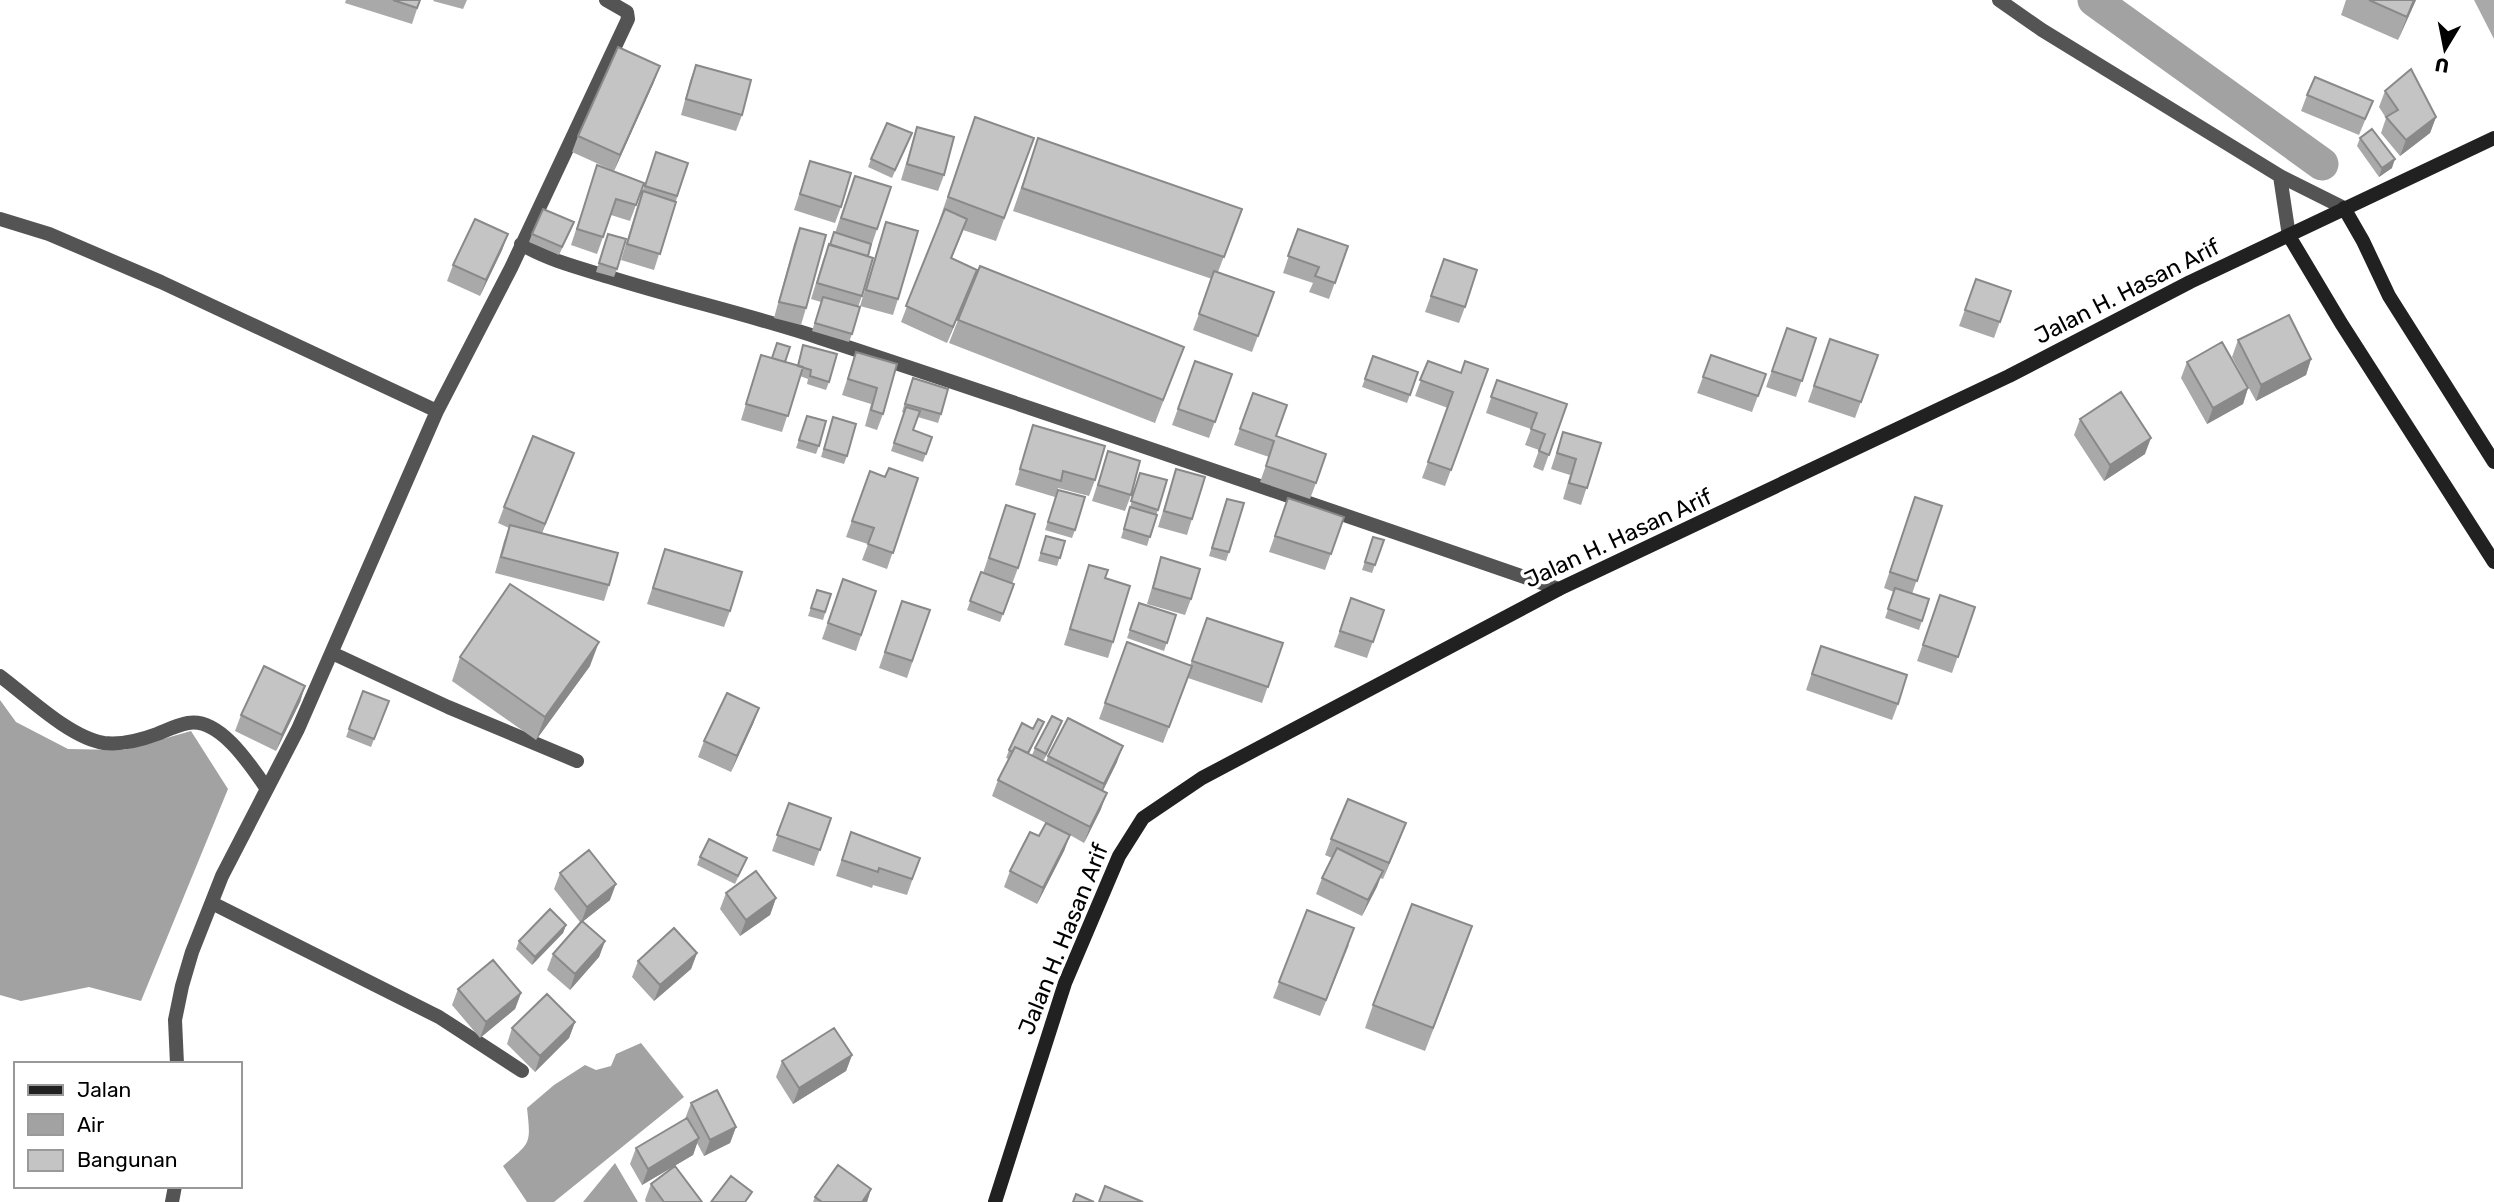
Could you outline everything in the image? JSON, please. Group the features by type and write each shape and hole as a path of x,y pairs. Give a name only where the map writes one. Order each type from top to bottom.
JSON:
{"main road":[{"name":"Jalan H. Hasan Arif","path":"995,1202 1065,983 1119,856 1143,818 1202,778 1559,589 1997,382 2190,282 2494,138"},
{"path":"2344,208 2389,296 2494,462"},
{"path":"2290,236 2341,323 2494,562"}],"street":[{"path":"177,1062 175,1020 182,986 192,952 222,876 298,729 437,411 522,244 628,19 627,12 606,0"},
{"path":"1998,0 2042,30 2280,176 2344,208"},
{"path":"2280,176 2290,236"},
{"path":"0,219 49,234 149,276 437,411"},
{"path":"522,244 548,257 581,268 653,291 799,331 1065,418 1559,589"},
{"path":"332,653 448,707 577,761"},
{"path":"0,676 64,724 104,743 136,741 189,723 213,726 267,789"},
{"path":"212,903 439,1017 522,1071"}],"water":[{"path":"0,700 16,722 68,749 124,750 191,731 228,789 141,1001 89,987 21,1001 0,995"},
{"path":"641,1043 684,1097 554,1202 527,1202 503,1166 527,1142 527,1108 554,1085 585,1065 596,1070 611,1066 616,1054"},
{"path":"615,1163 638,1202 583,1202"}],"building":[{"path":"393,0 420,0 417,8"},
{"path":"2369,0 2414,0 2407,17"},
{"path":"618,47 660,66 620,155 578,136"},
{"path":"696,65 751,80 742,115 686,99"},
{"path":"2411,69 2436,117 2406,140 2386,117 2398,110 2385,91"},
{"path":"2315,77 2373,101 2365,119 2307,95"},
{"path":"975,117 1034,138 1004,218 948,197"},
{"path":"887,123 912,133 895,170 871,159"},
{"path":"917,127 954,137 944,175 907,164"},
{"path":"2372,129 2395,159 2382,168 2360,138"},
{"path":"1038,138 1242,209 1224,257 1022,188"},
{"path":"656,152 688,163 677,196 645,186"},
{"path":"810,161 851,173 841,207 800,194"},
{"path":"597,165 644,183 636,205 616,199 603,237 577,229"},
{"path":"855,176 891,187 877,229 841,218"},
{"path":"643,191 676,202 660,254 627,244"},
{"path":"543,209 574,222 562,247 532,234"},
{"path":"945,209 967,219 951,258 977,270 953,327 906,306"},
{"path":"475,219 508,234 486,280 453,265"},
{"path":"886,222 918,231 898,299 866,290"},
{"path":"800,228 826,235 806,308 779,302"},
{"path":"1298,229 1348,246 1335,283 1315,276 1319,267 1288,256"},
{"path":"834,232 871,244 868,256 830,245"},
{"path":"608,234 626,239 617,269 599,263"},
{"path":"829,244 873,258 862,296 817,283"},
{"path":"1444,259 1477,270 1465,307 1431,296"},
{"path":"980,266 1184,347 1163,400 958,320"},
{"path":"1214,271 1274,292 1258,336 1199,314"},
{"path":"1976,279 2011,291 2000,322 1965,310"},
{"path":"823,297 860,307 852,334 815,323"},
{"path":"2289,315 2311,359 2261,385 2238,340"},
{"path":"1787,328 1816,338 1802,381 1772,371"},
{"path":"1830,339 1878,355 1861,402 1814,386"},
{"path":"2222,342 2248,388 2213,408 2187,362"},
{"path":"777,343 790,347 785,362 772,358"},
{"path":"803,345 837,354 829,382 810,376 811,370 798,366"},
{"path":"856,352 897,364 883,414 871,410 877,388 848,379"},
{"path":"761,355 803,367 788,416 746,404"},
{"path":"1711,355 1766,374 1758,396 1703,377"},
{"path":"1373,356 1418,372 1410,395 1365,379"},
{"path":"1195,361 1232,374 1215,422 1178,409"},
{"path":"1428,361 1461,373 1465,361 1488,369 1451,470 1428,462 1453,392 1420,380"},
{"path":"913,378 948,389 941,414 905,404"},
{"path":"1497,380 1567,404 1549,455 1539,451 1545,434 1531,429 1537,413 1491,397"},
{"path":"2121,392 2151,438 2110,465 2080,419"},
{"path":"1253,393 1287,405 1276,436 1326,454 1316,483 1266,466 1274,441 1240,429"},
{"path":"906,407 920,411 913,430 932,437 926,454 894,443"},
{"path":"807,416 826,421 819,446 799,440"},
{"path":"833,417 856,424 847,456 824,449"},
{"path":"1033,425 1105,446 1095,480 1063,471 1061,481 1020,469"},
{"path":"1563,432 1601,443 1587,488 1569,483 1576,459 1557,453"},
{"path":"533,436 574,453 545,524 504,507"},
{"path":"1108,451 1140,461 1131,495 1098,485"},
{"path":"889,468 918,478 893,553 868,544 874,528 852,521 870,471 885,477"},
{"path":"1176,469 1205,477 1192,519 1164,511"},
{"path":"1140,473 1167,480 1158,510 1131,501"},
{"path":"1058,490 1085,497 1075,530 1048,522"},
{"path":"1915,497 1942,506 1917,581 1890,572"},
{"path":"1288,498 1344,517 1331,554 1275,536"},
{"path":"1227,499 1244,503 1229,552 1212,548"},
{"path":"1006,505 1035,514 1018,568 989,558"},
{"path":"1130,507 1157,515 1150,537 1124,529"},
{"path":"510,525 618,553 609,585 501,557"},
{"path":"1046,536 1065,541 1060,558 1041,553"},
{"path":"1373,537 1384,540 1375,565 1365,562"},
{"path":"665,549 742,572 730,611 653,588"},
{"path":"1161,557 1200,569 1191,599 1153,588"},
{"path":"1089,565 1108,570 1105,578 1130,586 1113,642 1070,629"},
{"path":"981,572 1014,584 1003,614 970,601"},
{"path":"843,579 876,591 861,635 828,623"},
{"path":"510,584 599,642 545,717 460,657"},
{"path":"1895,588 1929,599 1922,621 1888,609"},
{"path":"817,590 831,594 825,612 811,608"},
{"path":"1940,595 1975,607 1958,657 1923,645"},
{"path":"1351,598 1384,610 1373,642 1340,631"},
{"path":"902,601 930,610 912,661 885,652"},
{"path":"1139,603 1176,615 1167,643 1130,630"},
{"path":"1207,618 1283,643 1268,687 1192,661"},
{"path":"1127,642 1192,666 1169,727 1105,703"},
{"path":"1821,646 1907,675 1898,704 1812,674"},
{"path":"264,666 305,686 282,735 241,715"},
{"path":"363,691 389,701 374,739 349,729"},
{"path":"727,693 759,708 737,756 704,741"},
{"path":"1052,716 1062,721 1046,754 1035,748"},
{"path":"1068,718 1123,746 1104,784 1048,756"},
{"path":"1038,719 1044,722 1028,753 1015,747 1012,752 1009,750 1022,723 1033,729"},
{"path":"1015,747 1107,793 1090,827 998,780"},
{"path":"1348,799 1406,823 1389,863 1331,839"},
{"path":"789,803 831,818 820,850 777,835"},
{"path":"1046,823 1070,835 1043,888 1010,871 1030,832 1039,836"},
{"path":"851,832 920,858 912,879 879,868 878,872 842,860"},
{"path":"709,839 747,858 738,876 700,857"},
{"path":"1337,848 1383,871 1368,900 1322,878"},
{"path":"589,850 616,884 587,907 560,873"},
{"path":"756,871 776,898 746,920 726,893"},
{"path":"1412,904 1472,926 1433,1028 1373,1005"},
{"path":"550,909 566,925 535,957 519,941"},
{"path":"1307,910 1354,928 1326,1000 1279,982"},
{"path":"582,921 605,941 575,974 553,954"},
{"path":"674,928 697,953 660,985 638,961"},
{"path":"493,960 521,993 486,1022 458,989"},
{"path":"547,994 575,1022 540,1056 512,1028"},
{"path":"834,1028 852,1055 799,1088 782,1061"},
{"path":"717,1090 736,1127 710,1140 691,1103"},
{"path":"687,1118 699,1138 648,1169 636,1148"},
{"path":"838,1165 871,1189 862,1202 822,1202 815,1197"},
{"path":"675,1166 702,1202 664,1202 651,1184"},
{"path":"731,1176 752,1192 745,1202 711,1202"},
{"path":"1105,1186 1143,1202 1099,1202"},
{"path":"1076,1194 1094,1202 1073,1202"}],"waterway":[{"path":"2094,0 2322,164"}]}
